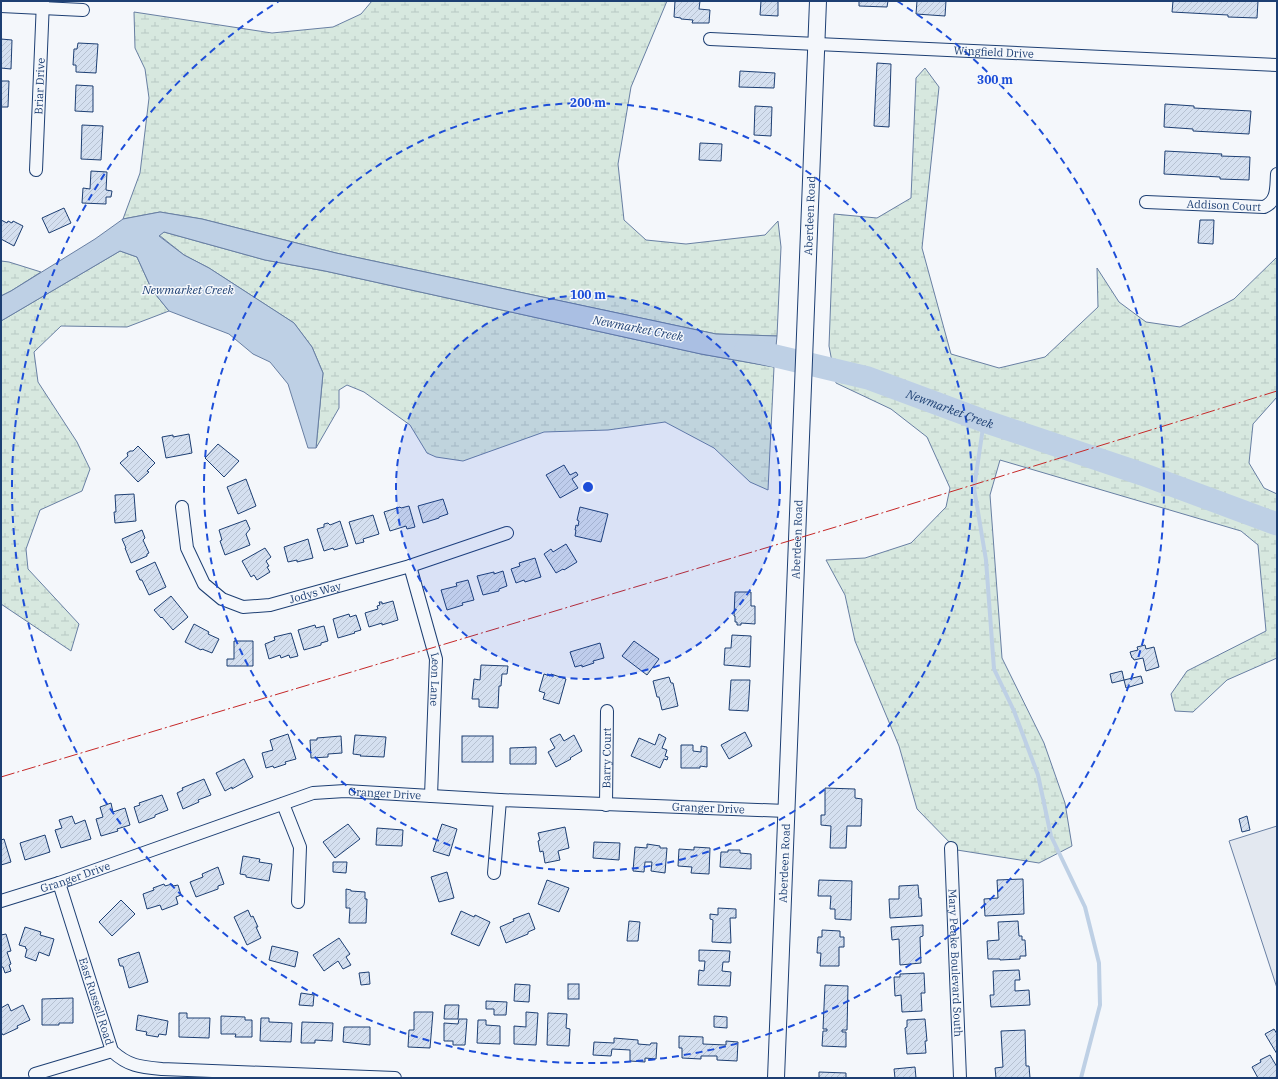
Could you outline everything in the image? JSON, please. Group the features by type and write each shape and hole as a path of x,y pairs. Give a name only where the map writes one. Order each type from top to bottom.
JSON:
{"main road":[{"name":"Aberdeen Road","path":"776,1078 818,1"}],"street":[{"path":"1,6 42,5 83,10"},
{"name":"Briar Drive","path":"36,170 42,5"},
{"name":"Wingfield Drive","path":"710,39 1277,65"},
{"name":"Addison Court","path":"1146,202 1264,207 1271,205 1274,200 1276,194 1277,174"},
{"name":"Jodys Way","path":"182,507 187,548 204,584 222,599 244,607 270,605 410,566 507,533"},
{"name":"Leon Lane","path":"410,566 436,659 431,796"},
{"name":"Barry Court","path":"606,805 607,711"},
{"name":"Granger Drive","path":"1,901 59,883 313,793 345,791 606,805 786,810"},
{"path":"494,873 500,800"},
{"path":"283,804 300,847 298,902"},
{"name":"Mary Peake Boulevard South","path":"951,848 960,1078"},
{"name":"East Russell Road","path":"59,883 112,1051 130,1064 140,1067 162,1069 395,1078"},
{"path":"35,1074 112,1051"}],"green space":[{"path":"372,1 667,1 631,87 618,164 624,220 646,240 686,244 765,235 778,221 781,247 777,336 716,334 336,253 202,219 160,212 123,219 140,173 149,98 145,69 135,48 134,12 272,33 333,27 361,14"},
{"path":"925,68 939,87 922,248 951,354 999,368 1045,357 1098,307 1097,268 1119,302 1146,322 1180,327 1234,299 1277,257 1277,397 1253,424 1249,463 1264,488 1277,494 1277,658 1227,680 1193,712 1175,711 1171,694 1187,671 1266,631 1258,545 1241,531 1000,460 990,495 1002,658 1044,743 1065,803 1072,846 1039,863 957,850 917,809 899,746 855,641 845,595 826,560 865,558 911,543 946,507 950,488 927,437 891,409 836,383 829,346 834,214 877,218 911,198 916,78"},
{"path":"164,232 265,260 325,271 701,354 774,367 768,490 750,482 714,448 665,422 608,430 544,432 463,461 436,457 427,453 410,425 364,392 347,385 339,390 339,408 316,448 323,373 312,347 294,323 209,268 184,255 159,235"},
{"path":"120,251 137,257 152,290 169,311 127,327 61,326 34,352 38,382 77,442 90,469 82,491 40,510 26,549 28,569 79,624 71,651 1,604 1,321"},
{"path":"1,261 9,262 41,272 1,296"}],"shaded area":[{"path":"1277,826 1277,988 1229,841"}],"water":[{"name":"Newmarket Creek","path":"160,212 202,219 336,253 716,334 777,336 774,367 701,354 325,271 265,260 164,232 159,236 184,255 209,268 294,323 312,347 323,373 316,448 308,448 288,384 270,362 253,354 229,334 169,311 152,290 137,257 120,251 1,321 1,296 95,239 123,219"}],"building":[{"path":"675,1 700,1 699,9 710,10 709,23 692,23 693,20 674,17"},
{"path":"761,1 778,1 778,16 760,15"},
{"path":"859,1 888,1 887,7 859,6"},
{"path":"917,1 946,1 945,16 916,14"},
{"path":"1173,1 1258,1 1257,18 1172,12"},
{"path":"1,39 12,40 11,69 1,68"},
{"path":"78,43 98,44 96,73 76,72 76,65 73,65 74,49 77,49"},
{"path":"877,63 891,64 889,127 874,126"},
{"path":"740,71 775,73 774,88 739,87"},
{"path":"1,81 9,81 8,107 1,107"},
{"path":"76,85 93,86 93,112 75,111"},
{"path":"1165,104 1194,106 1194,108 1251,111 1249,134 1193,131 1193,129 1164,127"},
{"path":"755,106 772,107 771,136 754,135"},
{"path":"82,125 103,126 101,160 81,159"},
{"path":"700,143 722,144 721,161 699,160"},
{"path":"1165,151 1250,157 1249,180 1164,174"},
{"path":"91,171 107,172 106,190 112,191 111,197 106,197 106,204 82,203 83,188 90,189"},
{"path":"64,208 71,223 49,233 42,218"},
{"path":"1,220 7,223 8,221 12,223 13,221 23,226 14,246 1,239"},
{"path":"1200,220 1214,220 1213,244 1198,243"},
{"path":"189,434 192,453 166,458 162,437 173,435 173,437"},
{"path":"218,444 239,461 224,477 205,458"},
{"path":"138,446 155,463 147,471 149,472 138,482 120,463 128,456 127,453 133,451"},
{"path":"564,465 570,475 576,472 578,475 572,479 578,488 560,498 546,475"},
{"path":"246,479 256,506 238,514 227,487"},
{"path":"134,494 136,521 115,523 115,495"},
{"path":"443,499 448,514 423,523 418,506"},
{"path":"409,506 415,527 407,529 406,526 390,531 384,512"},
{"path":"580,507 608,514 601,542 575,536 576,525 578,526 579,521 577,520"},
{"path":"373,515 379,534 363,539 364,542 356,544 349,522"},
{"path":"246,520 250,529 246,534 250,545 225,555 220,541 222,540 219,530"},
{"path":"340,521 348,546 324,551 317,529 324,527 324,524 328,523 330,525"},
{"path":"142,530 145,538 143,540 149,553 147,556 131,563 122,539"},
{"path":"308,539 313,558 297,562 297,560 288,562 284,547"},
{"path":"566,544 577,562 556,573 544,554 551,549 553,552"},
{"path":"265,548 271,557 266,561 270,572 257,580 254,575 251,577 242,561"},
{"path":"535,558 541,577 516,583 511,569 520,566 519,563"},
{"path":"155,562 166,587 149,595 136,571"},
{"path":"503,571 507,586 499,589 499,591 483,595 477,576 494,572 494,574"},
{"path":"468,580 474,600 462,603 463,605 447,610 441,590 457,586 456,583"},
{"path":"735,592 751,592 751,606 755,606 755,624 741,623 741,625 737,625 737,622 735,622"},
{"path":"171,596 188,617 173,630 154,610"},
{"path":"393,601 398,620 369,627 365,613 378,609 377,606 380,605 379,602 382,602 382,604"},
{"path":"349,614 350,617 356,615 361,630 338,638 333,619"},
{"path":"194,624 209,632 208,634 219,639 212,653 202,649 201,650 185,642"},
{"path":"315,625 316,628 324,626 328,641 321,643 321,645 304,650 298,630"},
{"path":"291,633 298,656 290,658 289,655 281,658 280,655 269,659 265,644 275,640 274,637"},
{"path":"732,635 751,636 750,667 724,665 725,648 731,648"},
{"path":"234,641 253,641 253,666 227,666 227,659 234,659"},
{"path":"634,641 659,659 647,675 622,656"},
{"path":"600,643 604,658 593,661 594,663 582,667 582,665 575,667 570,652"},
{"path":"1145,645 1146,649 1154,647 1159,667 1146,671 1143,658 1134,660 1132,658 1130,652 1138,650 1137,647"},
{"path":"481,665 508,666 507,674 502,674 501,686 499,686 498,708 479,707 479,699 472,699 474,679 480,680"},
{"path":"1122,671 1124,680 1112,683 1110,674"},
{"path":"544,674 550,676 551,674 566,679 559,704 543,699 545,693 539,691"},
{"path":"1141,676 1143,683 1126,688 1124,680"},
{"path":"669,677 671,683 673,683 678,706 662,710 653,681"},
{"path":"731,680 750,680 748,711 729,710"},
{"path":"745,732 752,746 729,759 721,745"},
{"path":"288,734 296,759 285,762 286,764 274,768 273,766 266,768 262,753 273,750 270,740"},
{"path":"560,734 564,741 574,735 582,751 556,767 548,752 555,748 550,739"},
{"path":"659,734 666,738 662,748 667,750 665,756 668,757 667,760 664,759 660,768 631,756 639,738 655,745"},
{"path":"355,735 386,737 384,757 360,756 361,755 353,754"},
{"path":"341,736 342,753 328,754 328,757 311,758 310,740"},
{"path":"462,736 493,736 493,762 462,762"},
{"path":"681,745 693,745 693,751 701,752 701,746 707,747 707,767 700,766 700,768 681,768"},
{"path":"536,747 536,764 510,764 510,748"},
{"path":"244,759 253,777 232,789 232,787 225,791 216,773"},
{"path":"204,779 211,795 198,800 199,802 183,809 177,793 183,790 182,788"},
{"path":"825,788 855,789 855,798 862,799 861,826 847,826 846,848 830,848 831,826 821,825 821,815 825,815"},
{"path":"162,795 168,810 139,823 134,807 140,805 139,803"},
{"path":"111,803 113,812 125,808 130,825 117,829 118,831 101,836 96,819 103,817 100,807"},
{"path":"72,816 75,824 85,820 91,839 61,848 55,830 62,828 59,820"},
{"path":"1247,816 1250,830 1242,832 1239,819"},
{"path":"348,824 360,839 335,858 323,842"},
{"path":"442,824 457,829 449,856 433,851"},
{"path":"565,827 569,848 558,851 560,860 545,863 543,851 540,852 538,841 540,840 538,833"},
{"path":"377,828 403,830 402,846 376,845"},
{"path":"45,835 50,852 25,860 20,843"},
{"path":"4,839 11,862 1,865 1,840"},
{"path":"594,842 620,843 619,860 593,858"},
{"path":"647,844 660,846 660,848 667,848 665,873 651,871 652,862 645,862 644,872 633,871 635,847 647,848"},
{"path":"694,847 710,848 709,874 691,873 692,867 678,866 679,849 694,850"},
{"path":"728,850 740,850 740,853 751,854 751,869 720,867 721,852 728,852"},
{"path":"243,856 260,859 259,862 272,864 269,881 246,877 246,875 240,874"},
{"path":"333,862 347,862 346,873 333,872"},
{"path":"218,867 224,884 218,886 218,889 196,897 190,882 203,877 202,874"},
{"path":"447,872 454,898 439,902 431,877"},
{"path":"1023,879 1024,914 985,916 984,899 998,898 997,880"},
{"path":"547,880 569,888 559,912 538,904"},
{"path":"819,880 852,881 851,920 835,919 835,909 830,909 831,896 818,896"},
{"path":"164,884 165,886 172,884 173,886 178,885 181,895 176,897 178,904 162,910 160,905 147,909 143,894"},
{"path":"918,885 919,898 921,898 922,916 890,918 889,899 899,899 899,886"},
{"path":"346,889 365,892 365,899 367,899 366,923 349,923 350,908 346,908"},
{"path":"121,900 135,914 112,936 99,922"},
{"path":"718,908 736,909 736,918 730,918 731,943 712,942 713,920 710,919 710,914 718,915"},
{"path":"248,910 251,917 253,916 261,938 247,945 234,917"},
{"path":"461,911 474,917 475,915 490,922 479,946 451,934"},
{"path":"529,913 535,929 528,932 528,934 506,943 500,927 514,921 513,919"},
{"path":"629,921 640,922 638,941 627,941"},
{"path":"1018,921 1019,936 1022,936 1022,940 1025,940 1026,956 1020,956 1020,959 988,959 987,941 999,940 998,922"},
{"path":"923,925 923,936 920,937 921,963 900,965 899,939 892,940 891,927"},
{"path":"25,927 41,932 40,935 54,939 49,956 39,952 36,961 25,957 26,947 19,945"},
{"path":"822,930 840,931 840,937 844,937 844,947 839,947 839,966 820,966 821,953 817,953 818,937 822,937"},
{"path":"6,934 11,951 7,952 11,964 9,965 11,971 5,973 3,967 1,967 1,935"},
{"path":"339,938 350,954 346,957 351,965 343,969 338,961 324,971 313,955"},
{"path":"272,946 298,952 295,967 269,960"},
{"path":"699,950 730,951 729,962 723,962 722,971 731,972 730,986 698,985 699,970 704,971 705,961 699,961"},
{"path":"139,952 148,982 129,988 123,966 120,966 118,959"},
{"path":"1019,970 1020,980 1015,980 1015,991 1029,990 1030,1005 991,1007 990,995 994,995 993,971"},
{"path":"369,972 370,984 361,985 359,973"},
{"path":"924,973 925,993 921,993 922,1011 902,1012 901,995 895,996 894,977 900,977 900,974"},
{"path":"515,984 530,985 529,1002 514,1001"},
{"path":"568,984 579,984 579,999 568,999"},
{"path":"825,985 848,986 847,1030 842,1030 842,1032 846,1032 846,1047 822,1046 823,1031 827,1031 827,1029 823,1029"},
{"path":"301,993 314,995 313,1006 299,1005"},
{"path":"73,998 73,1023 42,1025 42,999"},
{"path":"486,1001 507,1002 506,1015 494,1015 494,1009 486,1009"},
{"path":"8,1004 11,1011 23,1005 30,1020 3,1035 1,1032 1,1008"},
{"path":"445,1005 459,1005 458,1019 444,1019"},
{"path":"414,1012 433,1012 430,1048 408,1047 409,1030 414,1030"},
{"path":"526,1012 538,1013 536,1045 514,1044 514,1026 526,1027"},
{"path":"179,1013 187,1013 187,1018 210,1018 209,1038 179,1037"},
{"path":"548,1013 567,1014 566,1028 570,1029 569,1046 547,1045"},
{"path":"138,1015 168,1021 166,1035 159,1034 158,1037 146,1035 147,1032 136,1030"},
{"path":"221,1016 245,1017 245,1020 252,1020 252,1037 235,1037 236,1034 221,1034"},
{"path":"714,1016 727,1017 727,1028 714,1027"},
{"path":"261,1018 269,1018 269,1022 292,1023 291,1042 260,1041"},
{"path":"459,1019 467,1019 465,1045 453,1045 453,1041 444,1041 444,1023 458,1024"},
{"path":"925,1019 927,1041 925,1041 926,1053 907,1054 905,1028 907,1027 907,1020"},
{"path":"478,1020 486,1020 486,1025 500,1026 500,1044 477,1043"},
{"path":"302,1022 333,1023 332,1041 315,1040 315,1043 301,1043"},
{"path":"344,1027 370,1027 370,1045 343,1042"},
{"path":"1274,1029 1277,1034 1277,1054 1265,1034"},
{"path":"1025,1030 1026,1066 1029,1066 1030,1078 996,1078 995,1068 1003,1067 1001,1031"},
{"path":"679,1036 703,1037 703,1044 726,1045 726,1041 738,1042 737,1061 717,1060 717,1056 701,1056 701,1059 682,1058 682,1048 679,1048"},
{"path":"614,1038 638,1040 638,1044 650,1045 651,1043 657,1043 656,1059 645,1058 645,1062 630,1061 630,1050 612,1049 611,1056 593,1055 594,1042 614,1043"},
{"path":"1270,1055 1277,1067 1277,1078 1258,1078 1252,1067 1261,1062 1260,1060"},
{"path":"915,1067 916,1078 895,1078 894,1069"},
{"path":"819,1072 846,1073 846,1078 819,1078"}],"waterway":[{"name":"Newmarket Creek","path":"746,349 868,378 984,421 1142,474 1277,524"},
{"path":"984,421 974,488 986,560 994,669 1014,711 1038,775 1051,836 1085,907 1099,963 1100,1005 1081,1078"}],"power":[{"path":"1,777 869,517 1277,391"}]}
